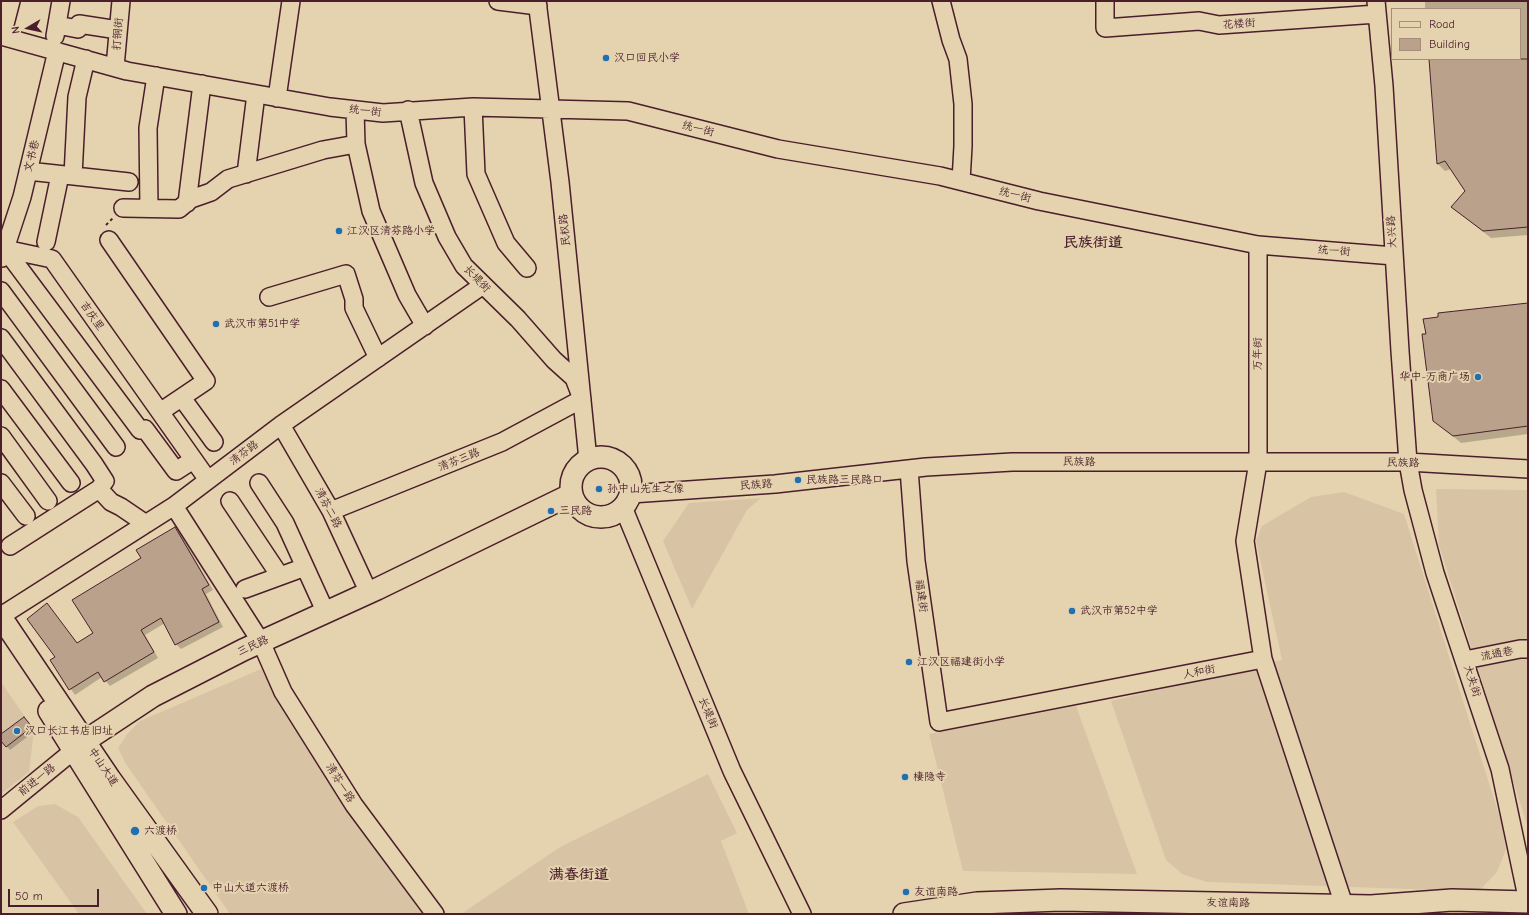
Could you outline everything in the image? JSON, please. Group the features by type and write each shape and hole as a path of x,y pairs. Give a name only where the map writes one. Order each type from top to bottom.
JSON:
{"main road":[{"path":"605,456 616,460 627,471 631,481 627,501 614,514 604,517 594,516 585,512 576,503 572,494 573,476 580,465 588,460 595,457 605,456"},
{"name":"三民路","path":"79,746 153,696 261,642 369,593 572,494"},
{"name":"中山大道","path":"1,617 79,746 176,914"},
{"name":"中山大道","path":"1,642 38,693 207,914"},
{"name":"友谊南路","path":"904,914 977,903 1061,900 1371,906 1452,900 1528,902"},
{"path":"1371,906 1469,914"}],"street":[{"path":"2,36 10,1"},
{"name":"文书巷","path":"3,254 28,171 55,51 61,1"},
{"name":"打铜街","path":"115,67 121,1"},
{"path":"277,98 291,1"},
{"path":"498,1 537,3"},
{"path":"941,1 958,64 963,104 961,181"},
{"name":"花楼街","path":"1105,1 1105,28 1199,21 1219,25 1377,7"},
{"name":"民权路","path":"537,3 551,110 588,460"},
{"name":"大兴路","path":"1377,7 1408,462"},
{"path":"57,25 78,29 80,24 118,30"},
{"name":"统一街","path":"2,36 115,67 156,76 277,98 355,110 383,113 473,106 551,110 628,111 778,149 940,176 1038,201 1258,245 1394,256"},
{"path":"46,242 67,175 77,97 86,59"},
{"path":"150,208 148,128 156,76"},
{"path":"187,203 202,84"},
{"path":"246,174 256,94"},
{"path":"473,106 476,174 506,243 527,268"},
{"path":"355,110 356,144 371,211 407,295 425,326"},
{"name":"长堤街","path":"408,110 424,183 447,237 464,266 574,378 582,399"},
{"path":"123,208 179,209 191,199 211,192 228,179 323,150 356,144"},
{"path":"28,171 129,182"},
{"path":"109,240 206,381 160,412"},
{"name":"万年街","path":"1258,245 1258,462"},
{"path":"3,254 176,472 193,460"},
{"name":"吉庆里","path":"3,254 52,259 208,480"},
{"path":"269,297 346,274 354,299 354,308 378,358"},
{"name":"清芬路","path":"1,617 174,506 281,425 483,285"},
{"path":"1,292 116,447"},
{"path":"1,338 105,481 99,489 10,546"},
{"path":"1,389 71,483"},
{"path":"182,398 214,442"},
{"name":"清芬三路","path":"331,511 502,442 582,399"},
{"name":"清芬二路","path":"281,425 331,511 369,593"},
{"path":"1,436 48,501"},
{"name":"民族路","path":"627,501 909,469 1012,462 1408,462 1528,469"},
{"path":"1258,462 1245,541 1263,659 1344,905"},
{"name":"大夹街","path":"1408,462 1413,490 1435,573 1500,769 1528,902"},
{"name":"福建街","path":"909,469 916,561 939,722"},
{"path":"1,483 26,516"},
{"path":"259,483 285,523 326,613"},
{"path":"99,489 112,502 146,524"},
{"path":"230,501 280,576"},
{"name":"长堤街","path":"627,501 732,771 802,914"},
{"name":"清芬一路","path":"174,506 261,642 283,692 354,806 435,914"},
{"path":"245,589 305,568"},
{"name":"流通巷","path":"1465,660 1520,649 1528,649"},
{"name":"人和街","path":"939,722 1263,659"},
{"name":"前进一路","path":"1,810 79,746"}],"shaded area":[{"path":"1436,489 1528,490 1528,828 1439,545"},
{"path":"1344,492 1404,514 1501,821 1506,849 1497,872 1481,889 1466,891 1207,882 1182,874 1166,860 1111,701 1282,660 1256,541 1262,526 1311,497"},
{"path":"761,498 747,510 692,609 663,541 689,503"},
{"path":"261,669 427,914 230,914 126,764 118,748 128,733 140,721"},
{"path":"1,682 34,730 29,772 1,794"},
{"path":"1076,706 1137,874 963,871 929,734"},
{"path":"708,774 737,833 721,841 749,914 461,914 560,847"},
{"path":"55,804 78,817 147,914 79,914 13,822 38,806"}],"building":[{"path":"1528,59 1528,227 1483,231 1451,207 1465,191 1445,161 1437,164 1429,60"},
{"name":"华中-万商广场","path":"1528,303 1528,426 1453,436 1433,421 1422,334 1426,334 1423,319 1438,317 1438,313"},
{"path":"175,527 209,585 202,589 219,622 175,645 161,618 141,630 154,652 104,682 98,672 69,690 50,660 55,657 27,619 47,603 77,643 93,633 72,600 141,558 136,550"},
{"name":"汉口长江书店旧址","path":"24,717 32,727 6,747 1,741 1,734"}],"place":[{"name":"汉口回民小学","path":"606,58"},
{"name":"江汉区清芬路小学","path":"339,231"},
{"name":"武汉市第51中学","path":"216,324"},
{"name":"华中-万商广场","path":"1478,377"},
{"name":"民族路三民路口","path":"798,480"},
{"name":"孙中山先生之像","path":"599,489"},
{"name":"三民路","path":"551,511"},
{"name":"武汉市第52中学","path":"1072,611"},
{"name":"江汉区福建街小学","path":"909,662"},
{"name":"汉口长江书店旧址","path":"17,731"},
{"name":"棲隐寺","path":"905,777"},
{"name":"六渡桥","path":"135,831"},
{"name":"中山大道六渡桥","path":"204,888"},
{"name":"友谊南路","path":"906,892"}],"district":[{"name":"民族街道","path":"1093,243"},
{"name":"满春街道","path":"579,875"}]}
